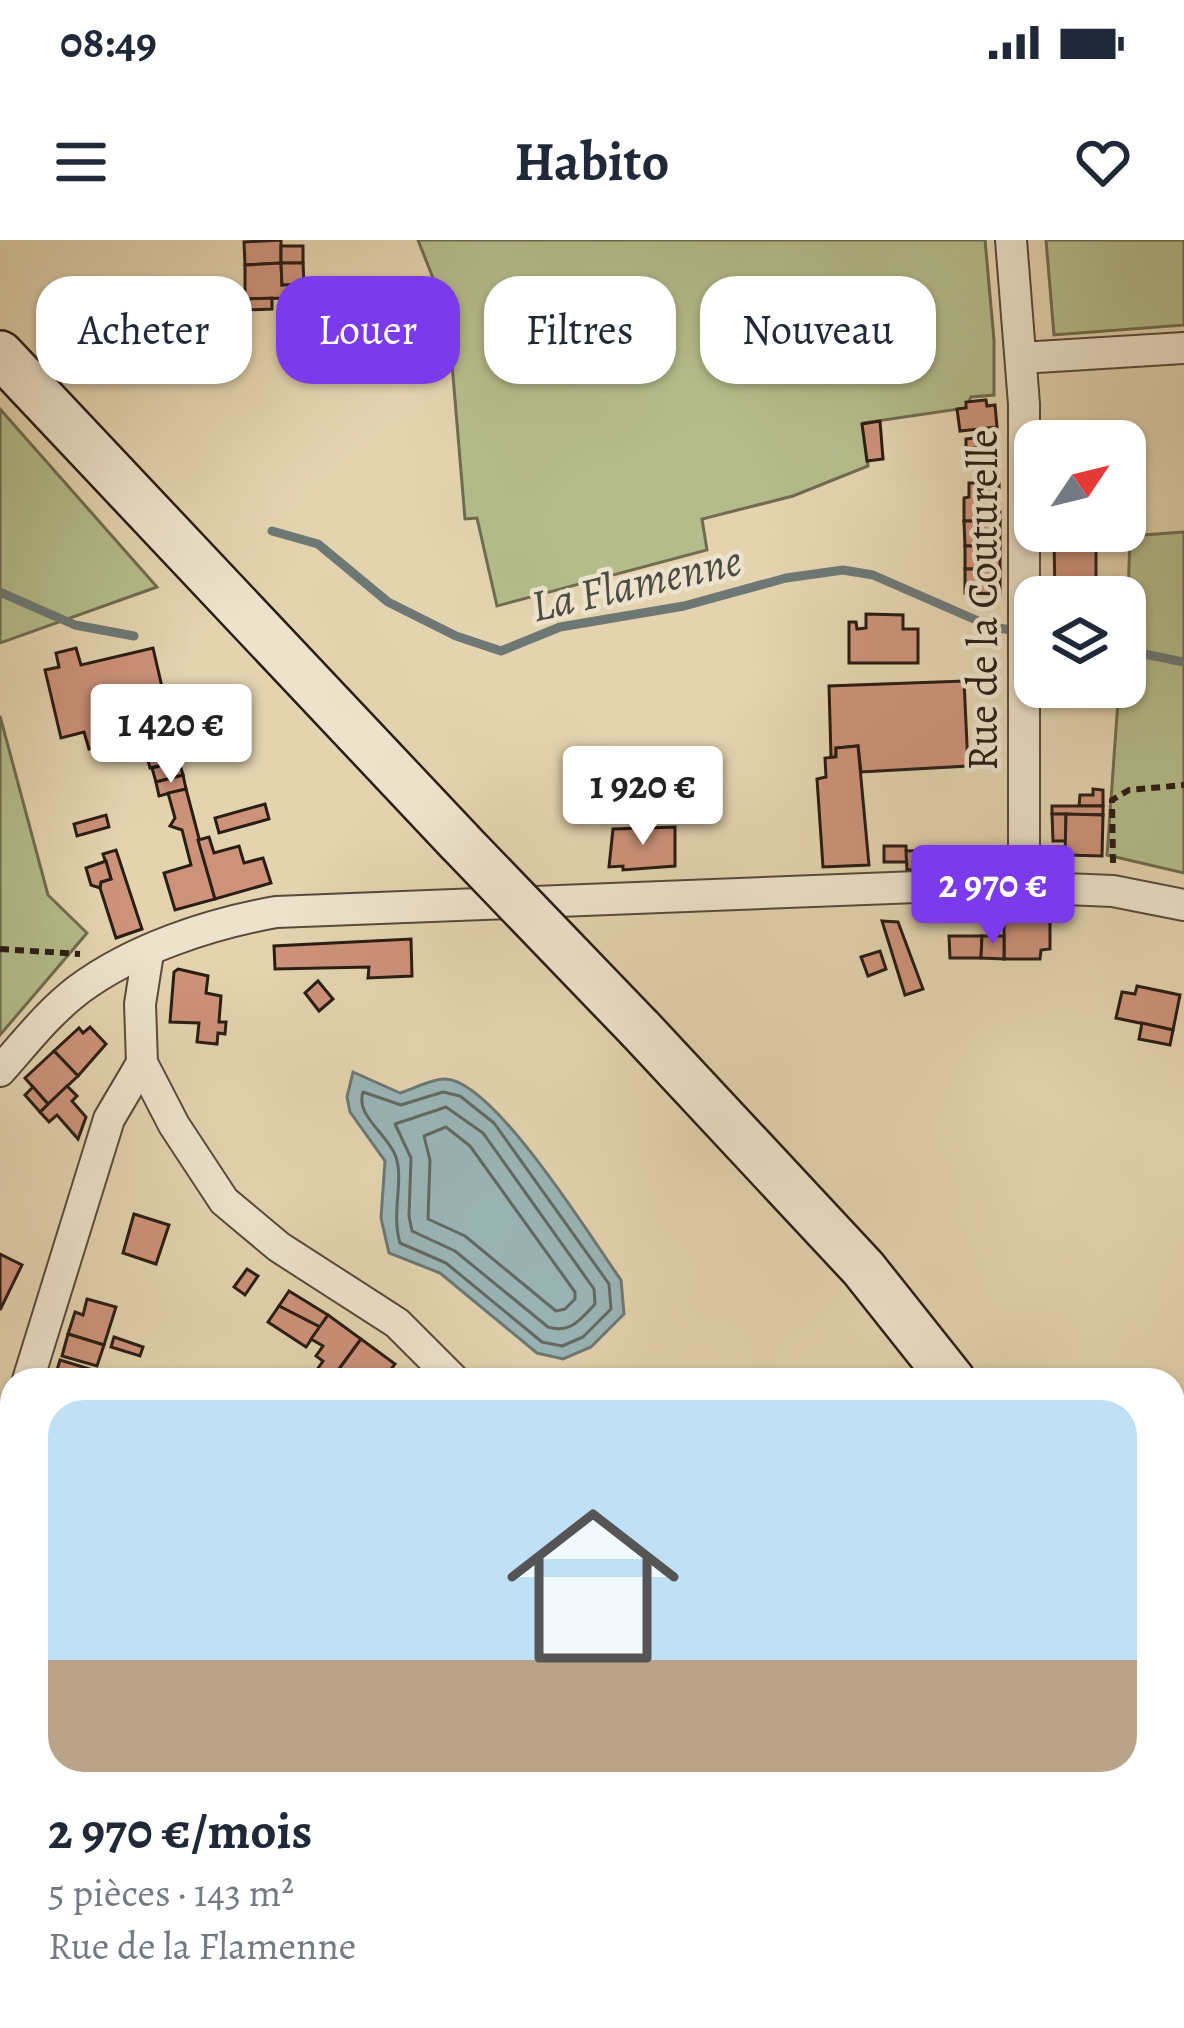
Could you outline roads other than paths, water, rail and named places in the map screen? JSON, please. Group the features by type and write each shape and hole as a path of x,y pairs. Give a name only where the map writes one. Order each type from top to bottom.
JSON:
{"main road":[{"path":"0,354 640,1029 862,1268 942,1368"}],"street":[{"name":"Rue de la Couturelle","path":"1012,240 1021,358 1027,598 1024,888"},
{"path":"1021,358 1184,348"},
{"path":"0,1071 56,1009 110,970 238,919 276,912 608,902 886,887 1113,891 1184,905"},
{"path":"148,952 140,1004 142,1063 224,1202 279,1247 397,1323 442,1368"},
{"path":"32,1368 110,1119 142,1063"}],"water":[{"path":"353,1072 400,1093 440,1079 465,1086 514,1132 621,1280 624,1314 591,1347 563,1359 537,1353 440,1273 389,1253 381,1218 385,1161 350,1112 347,1097"}],"waterway":[{"name":"La Flamenne","path":"272,531 318,544 388,602 456,636 501,651 560,627 684,606 786,578 843,570 873,575 992,627 1014,630"},
{"name":"La Flamenne","path":"0,592 75,625 134,636"},
{"name":"La Flamenne","path":"1146,654 1184,662"}]}
